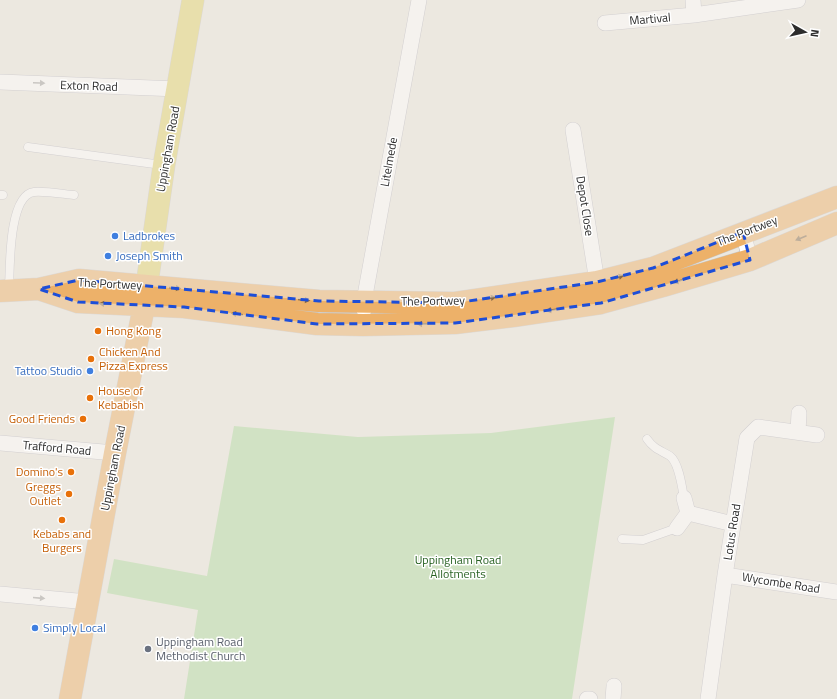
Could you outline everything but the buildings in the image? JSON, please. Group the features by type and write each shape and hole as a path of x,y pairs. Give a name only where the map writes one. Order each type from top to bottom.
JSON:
{"highway":[{"name":"The Portwey","path":"4,291 39,289 78,302 145,296 455,303 597,282 652,268 742,232 837,197"},
{"name":"The Portwey","path":"145,296 184,307 317,324 363,325 455,323 601,303 750,260 837,223"},
{"name":"Uppingham Road","path":"70,699 145,296"}],"main road":[{"name":"Uppingham Road","path":"145,296 164,165 193,0"}],"street":[{"name":"Litelmede","path":"363,325 364,301 419,0"},
{"path":"692,0 694,15"},
{"name":"Martival","path":"605,23 694,15 798,0"},
{"name":"Exton Road","path":"0,82 178,89"},
{"name":"Depot Close","path":"573,130 597,282"},
{"path":"742,232 750,260"},
{"path":"798,432 799,413"},
{"name":"Lotus Road","path":"708,699 725,575 747,438 758,427 817,434"},
{"name":"Trafford Road","path":"0,443 115,452"},
{"path":"684,498 688,513"},
{"path":"688,513 733,524"},
{"path":"677,528 688,513"},
{"name":"Wycombe Road","path":"725,575 837,592"},
{"path":"0,594 88,602"}],"lane":[{"path":"28,147 164,165"},
{"path":"4,291 12,231 18,209 24,197 34,192 74,195"},
{"path":"647,439 653,446 670,456 675,462 684,498"},
{"path":"622,540 643,540 677,528"}],"highlighted area":[{"path":"743,232 750,260 601,303 455,323 317,324 184,307 78,302 39,289 79,280 319,301 455,303 597,282 653,268"}],"green space":[{"name":"Uppingham Road Allotments","path":"615,417 572,699 184,699 198,610 107,593 114,559 207,576 234,426 358,437 491,433"}],"place":[{"name":"Ladbrokes","path":"115,236"},
{"name":"Joseph Smith","path":"108,256"},
{"name":"Hong Kong","path":"98,331"},
{"name":"Chicken And Pizza Express","path":"91,359"},
{"name":"Tattoo Studio","path":"90,371"},
{"name":"House of Kebabish","path":"90,398"},
{"name":"Good Friends","path":"83,419"},
{"name":"Domino's","path":"71,472"},
{"name":"Greggs Outlet","path":"69,494"},
{"name":"Kebabs and Burgers","path":"62,520"},
{"name":"Simply Local","path":"35,628"},
{"name":"Uppingham Road Methodist Church","path":"148,649"}]}
